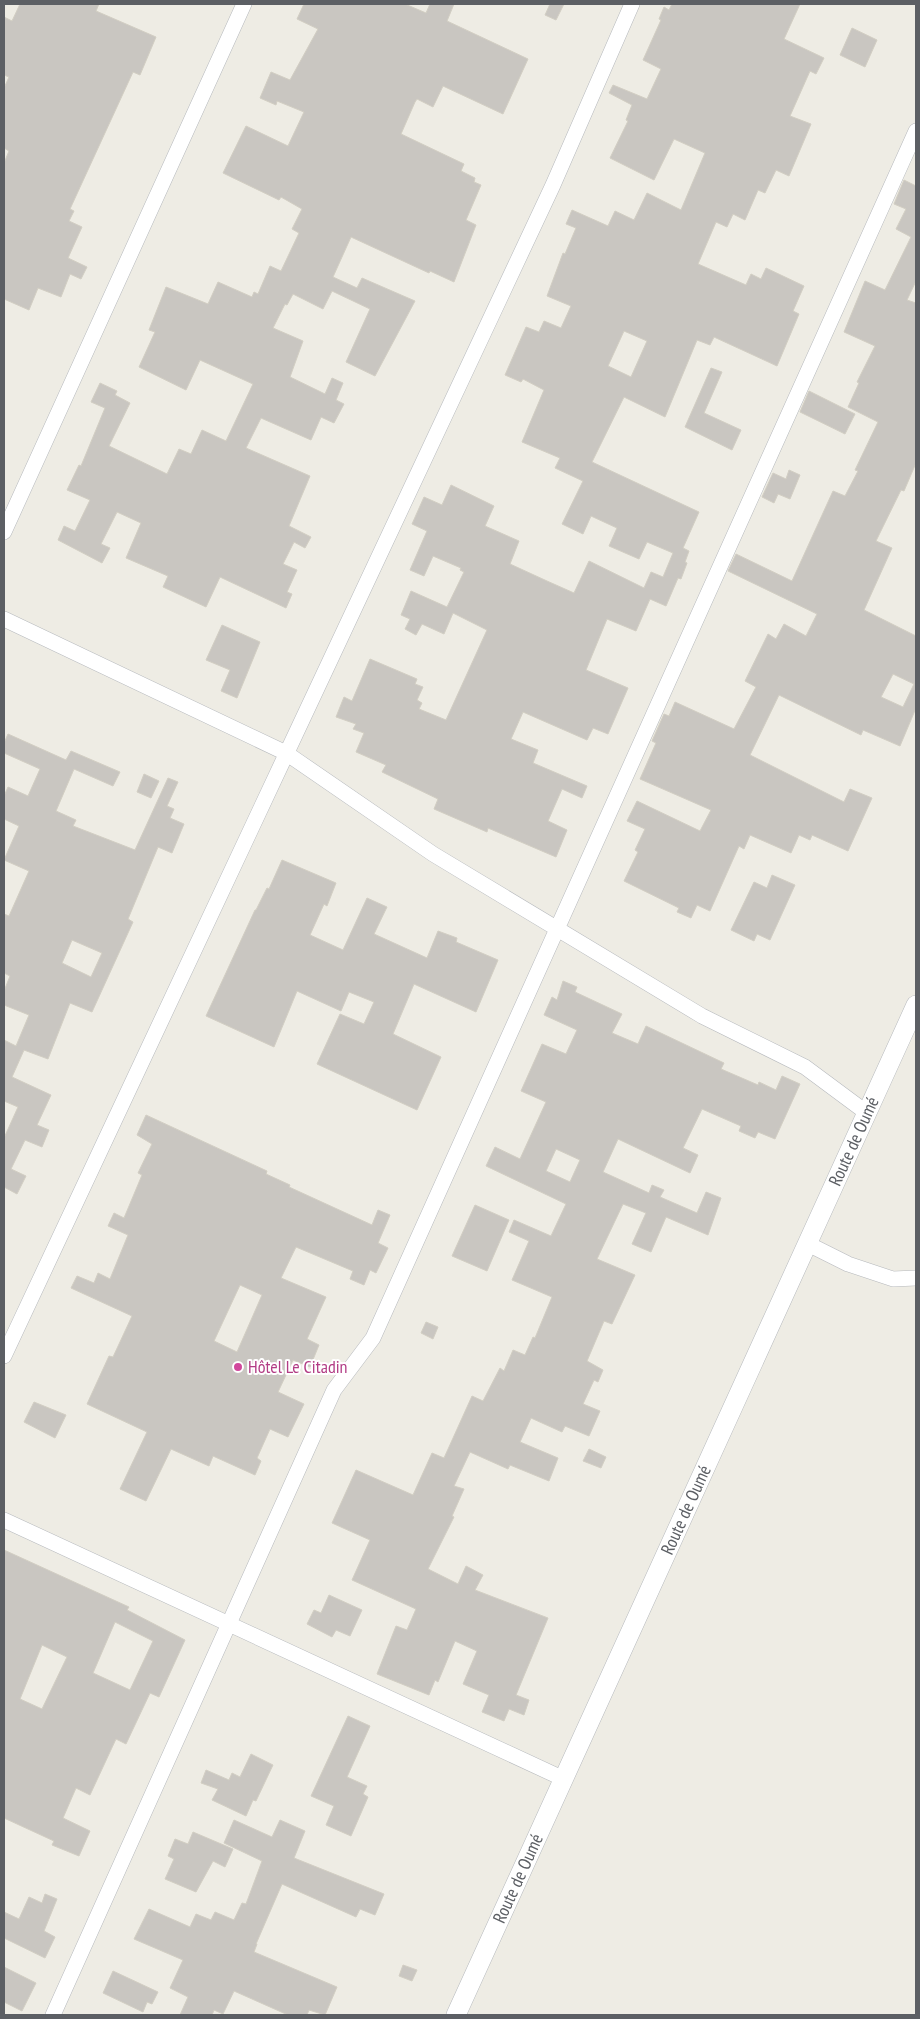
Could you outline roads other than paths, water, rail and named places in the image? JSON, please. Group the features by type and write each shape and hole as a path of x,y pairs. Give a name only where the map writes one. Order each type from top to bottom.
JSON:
{"street":[{"path":"4,532 244,4"},
{"path":"4,1356 553,185 632,4"},
{"path":"53,2015 334,1390 373,1338 916,131"},
{"path":"4,618 286,753 433,854 556,930 702,1016 805,1067 867,1113"},
{"name":"Route de Oumé","path":"456,2015 916,1005"},
{"path":"808,1244 848,1264 893,1279 916,1278"},
{"path":"4,1520 564,1779"}],"place":[{"name":"Hôtel Le Citadin","path":"238,1367"}]}
